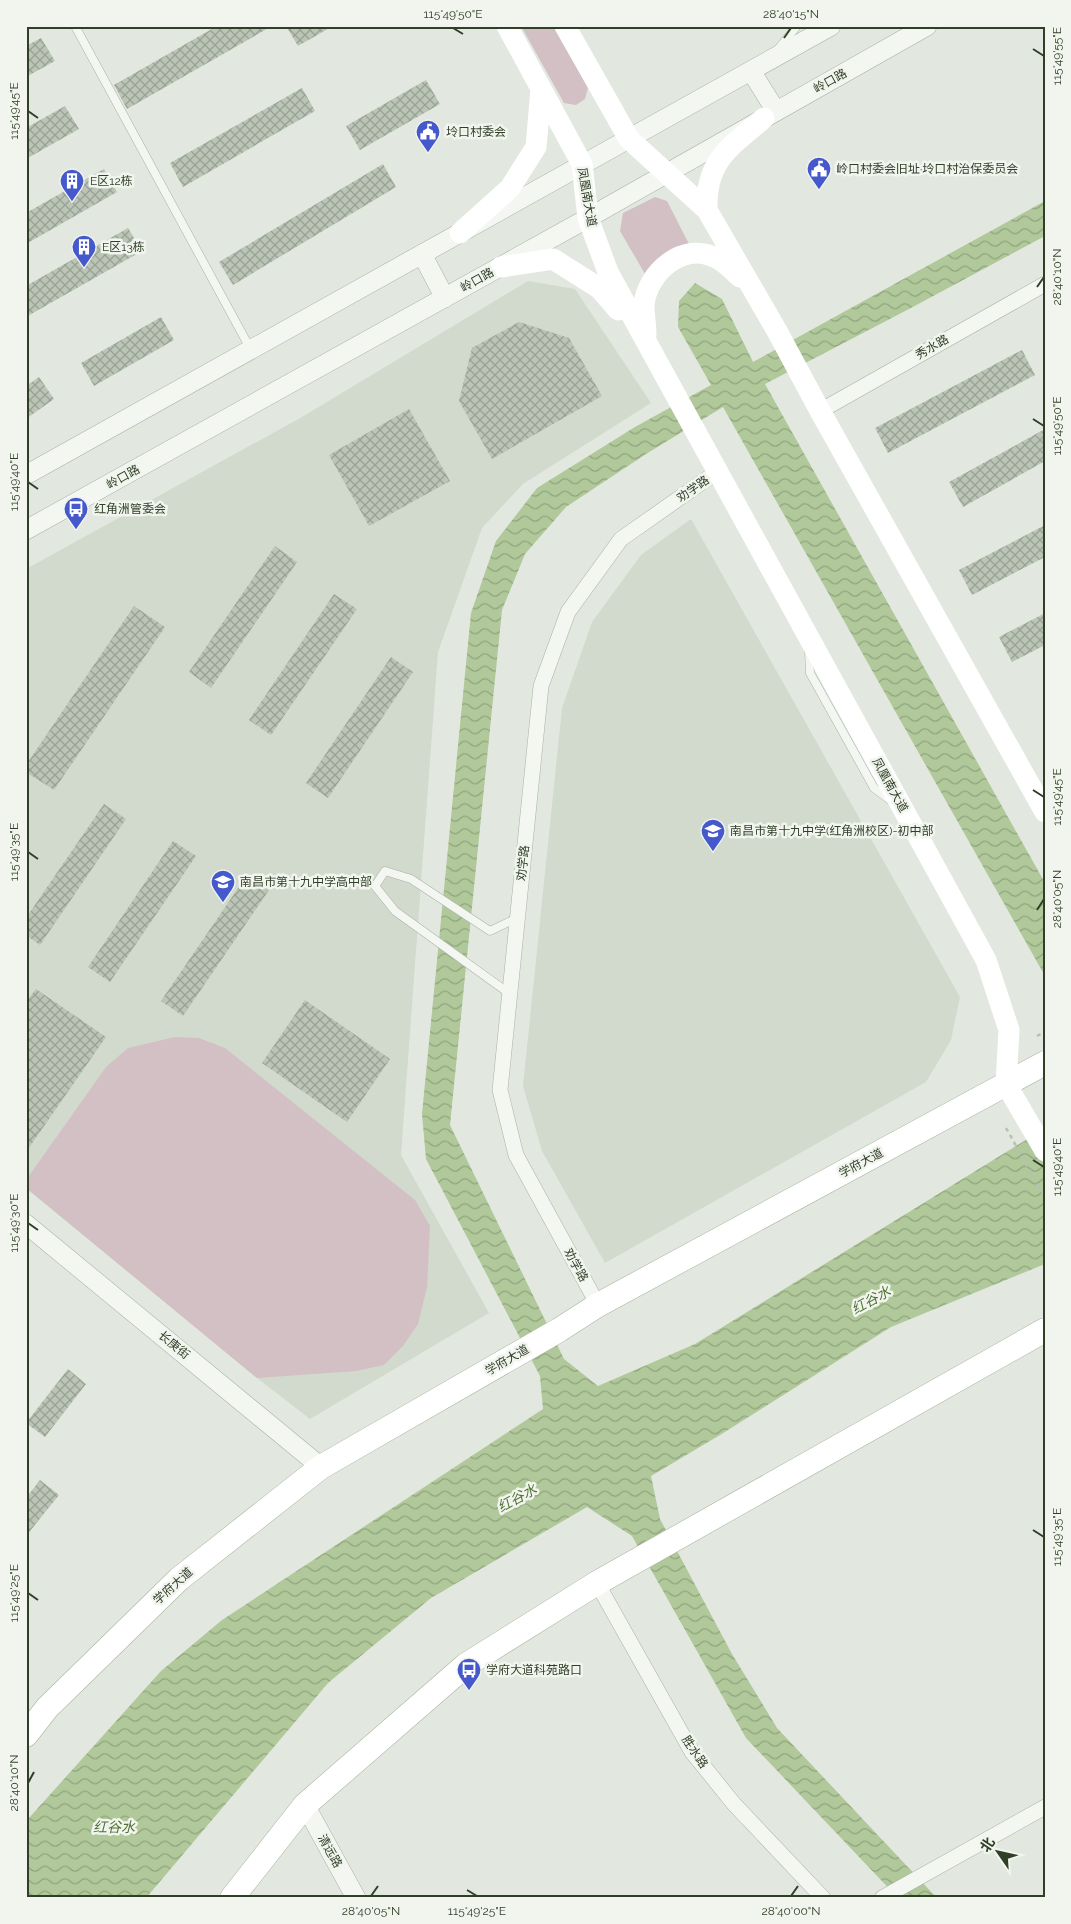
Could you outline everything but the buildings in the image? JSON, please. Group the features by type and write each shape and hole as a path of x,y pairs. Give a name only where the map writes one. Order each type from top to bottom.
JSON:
{"main road":[{"name":"凤凰南大道","path":"507,26 582,164 588,218 608,272 986,960 1009,1030 1006,1084"},
{"path":"566,26 629,139 707,210 777,331 1045,812"},
{"path":"460,233 510,188 536,147 541,89"},
{"path":"707,210 706,192 710,173 726,150 770,115"},
{"path":"647,342 644,304 650,285 659,271 675,258 695,252 716,257 748,283"},
{"path":"501,266 553,259 599,288 647,342"},
{"name":"学府大道","path":"26,1735 47,1708 179,1579 321,1467 560,1330 598,1305 1045,1063"},
{"path":"1006,1084 1045,1151"},
{"path":"232,1898 305,1805 466,1665 597,1583 1045,1330"}],"street":[{"path":"26,475 831,26"},
{"name":"岭口路","path":"29,522 445,298 927,26"},
{"path":"759,66 770,115"},
{"path":"422,254 445,298"},
{"name":"秀水路","path":"820,411 1045,284"},
{"name":"劝学路","path":"598,1305 516,1155 500,1090 505,990 518,918 541,686 568,612 621,539 718,472"},
{"name":"长庚街","path":"26,1224 321,1467"},
{"name":"胜水路","path":"597,1583 692,1752 734,1804 823,1898"},
{"name":"清远路","path":"305,1805 356,1898"},
{"path":"883,1897 1045,1807"}],"lane":[{"path":"75,26 251,350"},
{"path":"759,66 797,26"},
{"path":"505,990 396,911 375,886 385,871 411,879 490,931 518,918"}],"path":[{"path":"1038,1036 1045,1032"},
{"path":"1006,1128 1045,1197"}],"shaded area":[{"path":"521,26 557,26 589,84 585,99 576,105 564,103"},
{"path":"655,197 667,201 690,246 645,274 620,231 623,213"},
{"name":"南昌市第十九中学高中部","path":"528,281 575,289 651,403 523,484 482,528 438,652 401,1155 489,1313 310,1419 257,1378 26,1188 26,569 302,417"},
{"name":"南昌市第十九中学(红角洲校区)-初中部","path":"691,519 960,997 951,1040 926,1082 605,1263 542,1151 523,1086 562,708 592,622 641,555"},
{"path":"175,1037 199,1038 225,1048 415,1200 430,1226 427,1287 418,1324 403,1346 384,1365 356,1371 257,1378 26,1188 26,1180 106,1067 128,1048"}],"water":[{"name":"红谷水","path":"1045,201 1045,236 765,384 1045,883 1045,976 723,407 646,454 566,507 525,554 502,610 450,1125 564,1359 598,1386 695,1344 1045,1128 1045,1264 891,1327 720,1435 651,1476 660,1519 732,1654 777,1728 937,1898 898,1898 746,1738 632,1536 587,1507 431,1598 328,1683 146,1898 26,1898 26,1818 29,1818 161,1671 222,1620 543,1409 540,1376 426,1159 422,1114 471,613 496,541 537,488 635,427 711,385 678,327 679,301 695,283 722,299 753,362"}],"place":[{"name":"坽口村委会","path":"428,153"},
{"name":"岭口村委会旧址·坽口村治保委员会","path":"819,190"},
{"name":"E区12栋","path":"72,202"},
{"name":"E区13栋","path":"84,268"},
{"name":"红角洲管委会","path":"76,530"},
{"name":"南昌市第十九中学(红角洲校区)-初中部","path":"713,852"},
{"name":"南昌市第十九中学高中部","path":"223,903"},
{"name":"学府大道科苑路口","path":"469,1691"}]}
